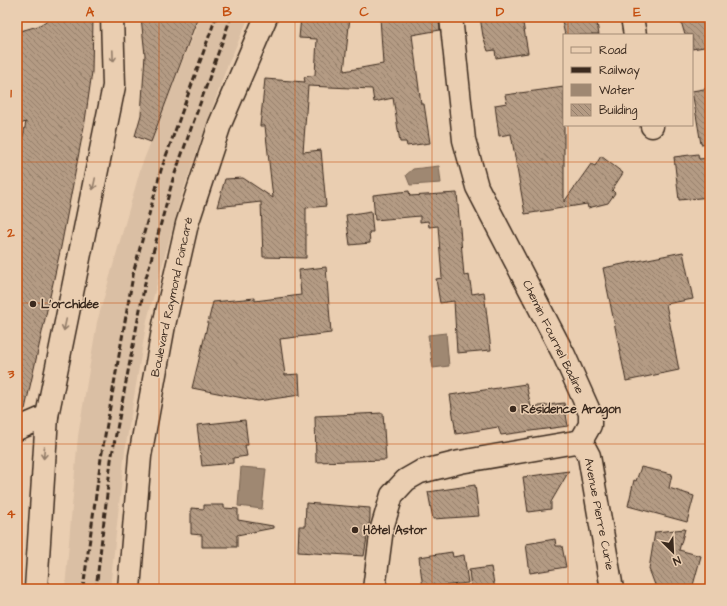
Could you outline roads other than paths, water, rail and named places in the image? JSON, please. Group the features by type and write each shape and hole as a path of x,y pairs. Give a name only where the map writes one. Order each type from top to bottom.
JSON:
{"street":[{"path":"36,589 46,416 114,86 112,17"},
{"name":"Boulevard Raymond Poincaré","path":"129,589 140,456 164,325 187,224 220,124 266,17"},
{"name":"Chemin Fournel Badine","path":"451,17 464,140 477,187 564,355 590,413 590,425 581,441"},
{"path":"632,17 635,34"},
{"path":"17,429 46,416"},
{"path":"374,589 382,528 392,494 406,480 420,472 460,462 581,441"},
{"name":"Avenue Pierre Curie","path":"581,441 589,456 612,589"}],"water":[{"path":"439,166 441,183 410,185 406,175 413,169"},
{"path":"446,333 449,366 433,368 428,335"},
{"path":"241,467 266,469 262,509 238,506"}],"railway":[{"path":"83,589 101,458 134,270 161,170 216,17"},
{"path":"96,589 111,460 146,278 173,179 231,17"}],"place":[{"name":"L'orchidée","path":"33,304"},
{"name":"Résidence Aragon","path":"513,409"},
{"name":"Hôtel Astor","path":"355,530"}]}
